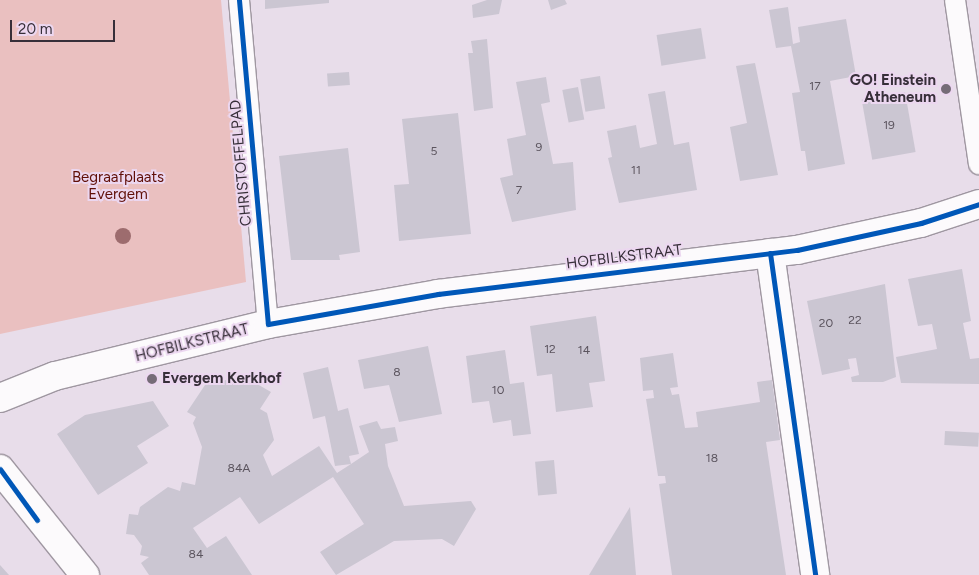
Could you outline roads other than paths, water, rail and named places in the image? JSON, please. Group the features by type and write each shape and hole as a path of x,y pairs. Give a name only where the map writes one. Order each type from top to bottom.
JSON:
{"street":[{"name":"HOFBILKSTRAAT","path":"0,398 55,376 268,324 438,294 770,253 921,223 979,204"},
{"path":"770,253 815,575"},
{"path":"0,469 85,575"}],"lane":[{"name":"CHRISTOFFELPAD","path":"239,0 268,324"},
{"path":"955,0 979,164"}],"place":[{"name":"GO! Einstein Atheneum","path":"946,89"},
{"name":"Evergem Kerkhof","path":"152,379"}],"park label":[{"name":"Begraafplaats Evergem","path":"118,186"}]}
